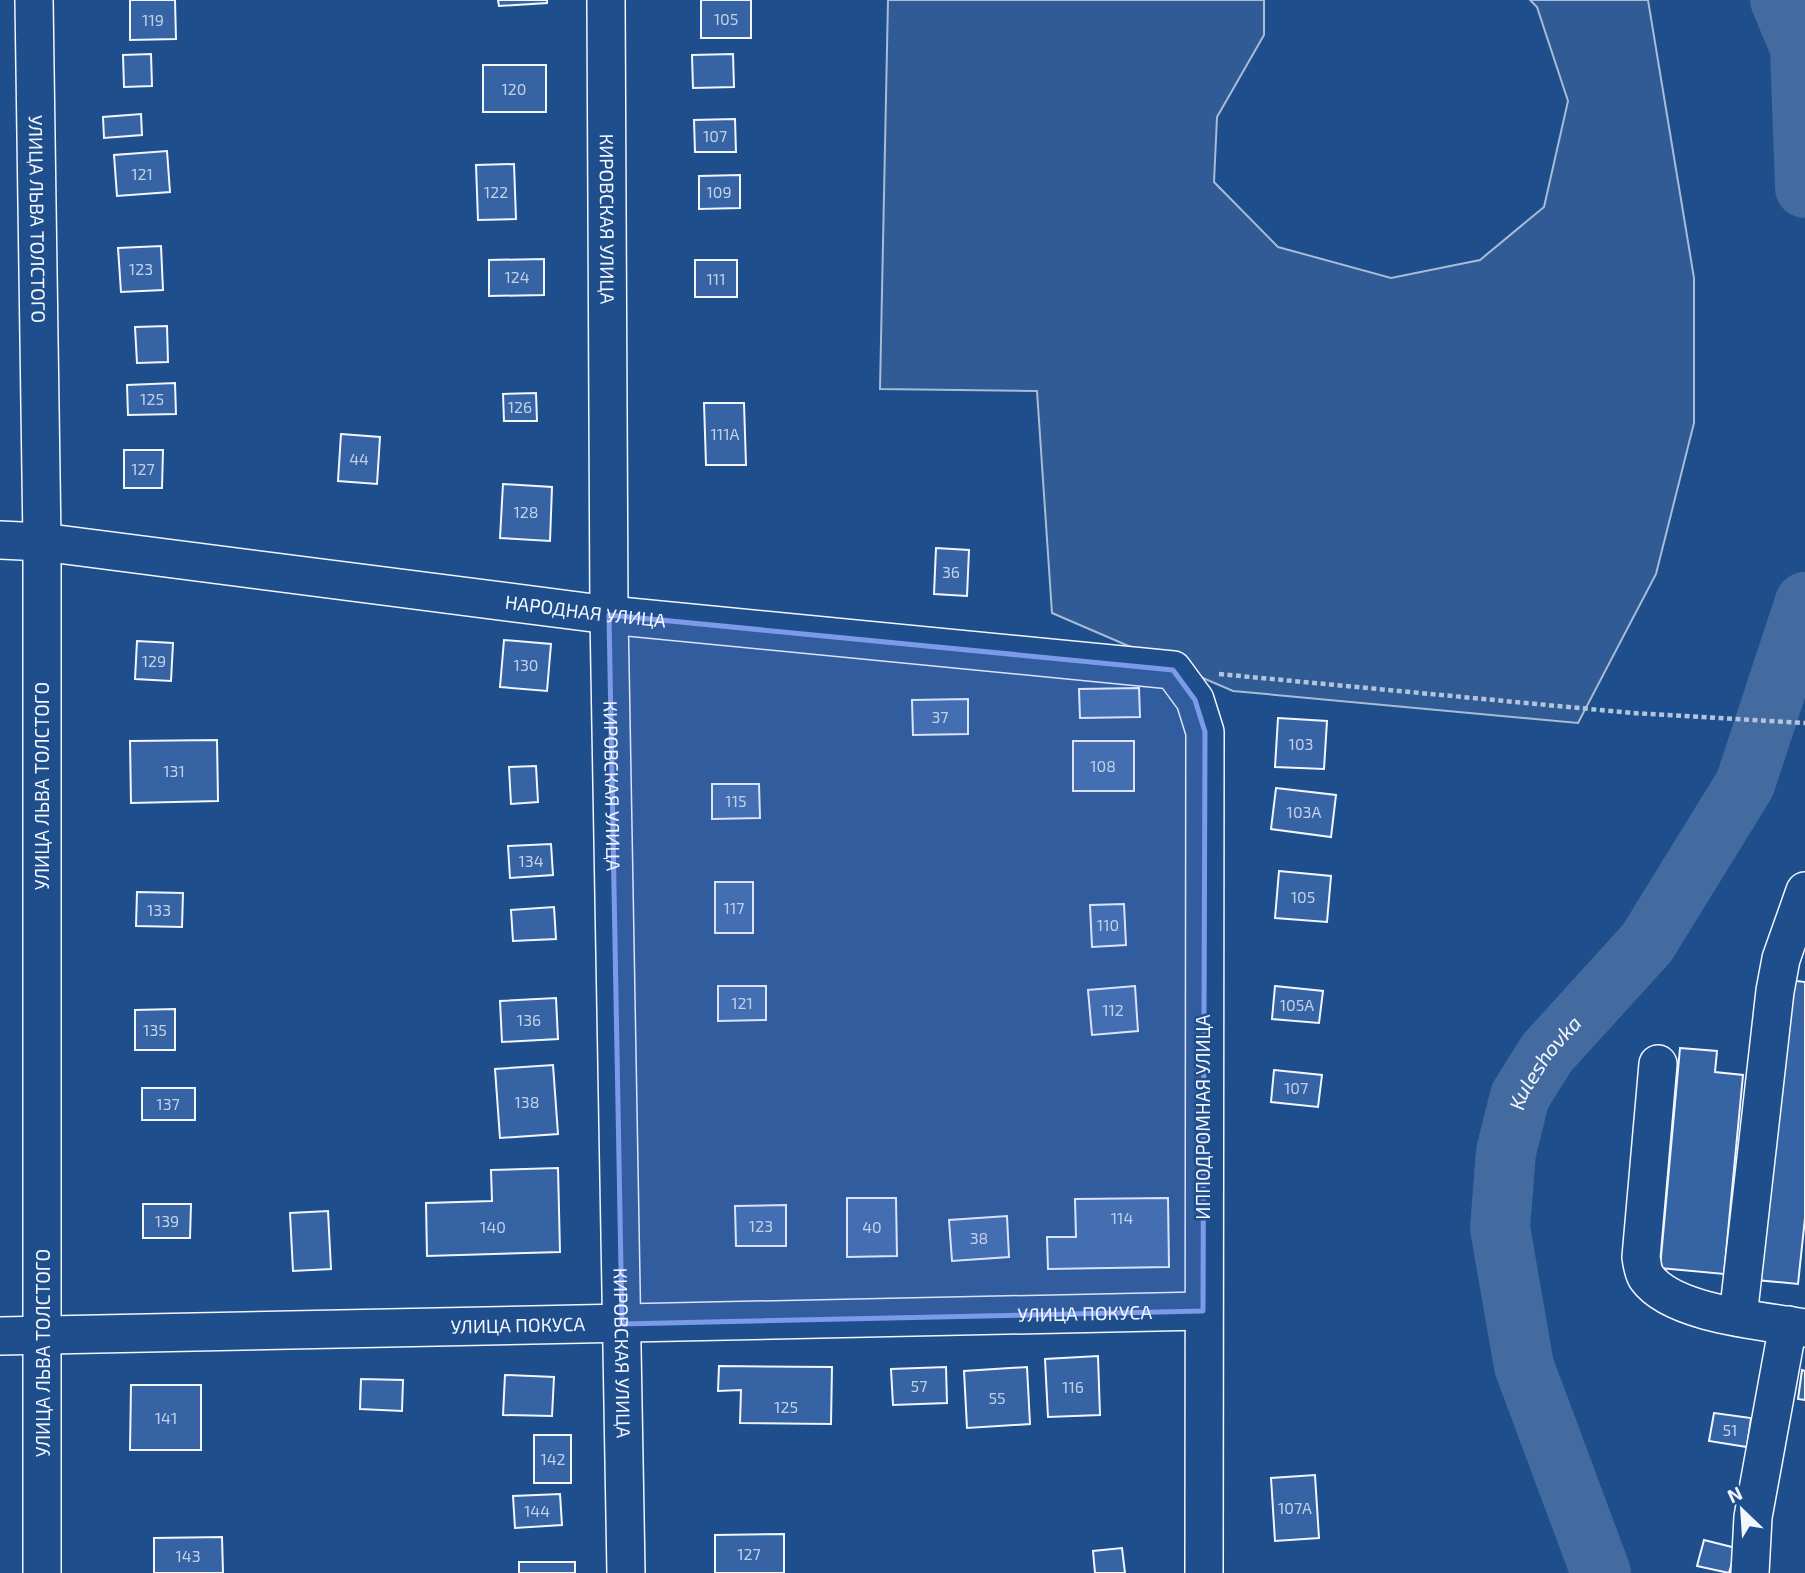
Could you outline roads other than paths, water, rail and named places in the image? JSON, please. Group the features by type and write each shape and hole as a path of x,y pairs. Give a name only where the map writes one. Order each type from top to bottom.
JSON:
{"street":[{"name":"УЛИЦА ЛЬВА ТОЛСТОГО","path":"33,0 42,542 43,1573"},
{"name":"КИРОВСКАЯ УЛИЦА","path":"606,0 609,615 626,1573"},
{"name":"НАРОДНАЯ УЛИЦА","path":"0,540 42,542 609,615 1173,670"},
{"name":"ИППОДРОМНАЯ УЛИЦА","path":"1173,670 1195,700 1205,732 1204,1573"},
{"path":"1738,1317 1775,991 1781,959 1805,891"},
{"path":"1658,1064 1641,1257 1646,1277 1669,1297 1738,1317 1797,1327 1753,1517 1750,1573"},
{"name":"УЛИЦА ПОКУСА","path":"0,1336 1203,1311"}],"waterway":[{"name":"Kuleshovka","path":"1780,0 1800,48 1805,188"},
{"name":"Kuleshovka","path":"1601,1573 1524,1366 1500,1228 1506,1152 1520,1096 1547,1053 1647,943 1745,784 1805,602"}]}
